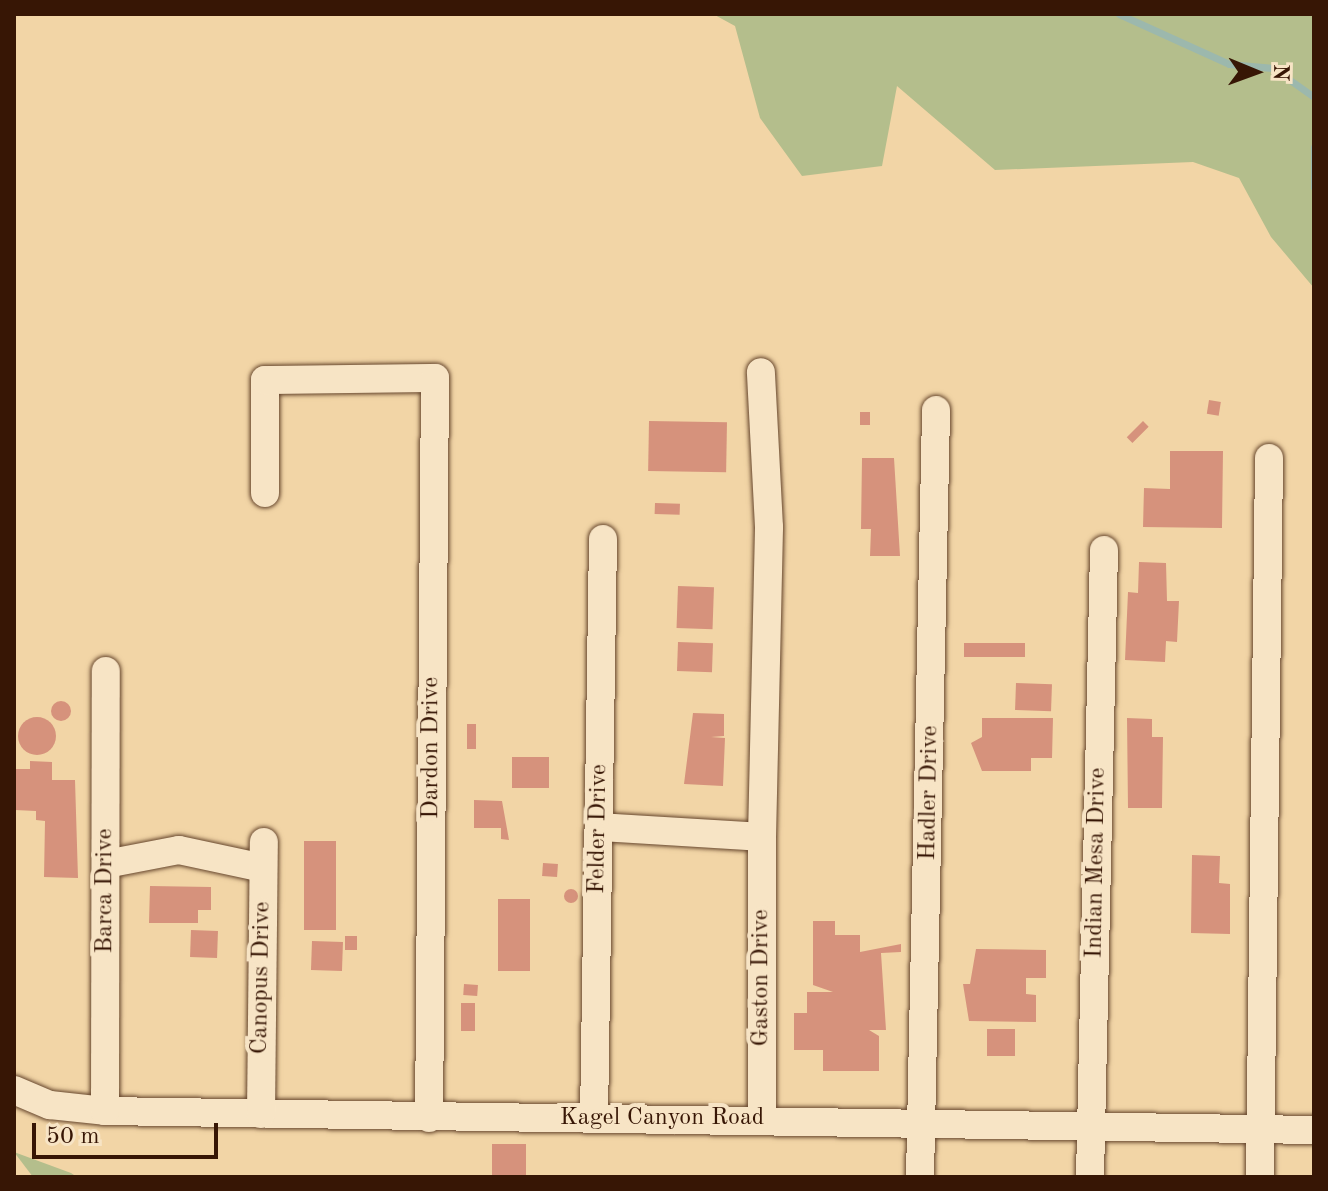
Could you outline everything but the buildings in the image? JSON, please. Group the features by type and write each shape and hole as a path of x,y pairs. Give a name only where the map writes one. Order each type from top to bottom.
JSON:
{"street":[{"name":"Gaston Drive","path":"761,372 769,527 762,837 762,1119"},
{"name":"Dardon Drive","path":"265,493 265,380 435,378 429,1118"},
{"name":"Hadler Drive","path":"920,1177 924,1120 936,410"},
{"path":"1260,1177 1269,458"},
{"name":"Felder Drive","path":"594,1119 603,539"},
{"name":"Indian Mesa Drive","path":"1090,1177 1104,550"},
{"name":"Barca Drive","path":"105,1111 106,671"},
{"path":"599,827 762,837"},
{"name":"Canopus Drive","path":"106,864 179,850 264,855 261,1114"},
{"name":"Kagel Canyon Road","path":"14,1090 50,1105 105,1111 429,1118 924,1120 1314,1130"}],"green space":[{"path":"713,14 1314,14 1314,288 1271,237 1239,178 1193,162 995,170 897,86 882,166 802,176 760,118 735,26"},
{"path":"14,1152 71,1173 77,1177 33,1177"}],"waterway":[{"path":"1119,14 1229,64 1273,68 1314,97"},
{"path":"1314,147 1314,187"}]}
